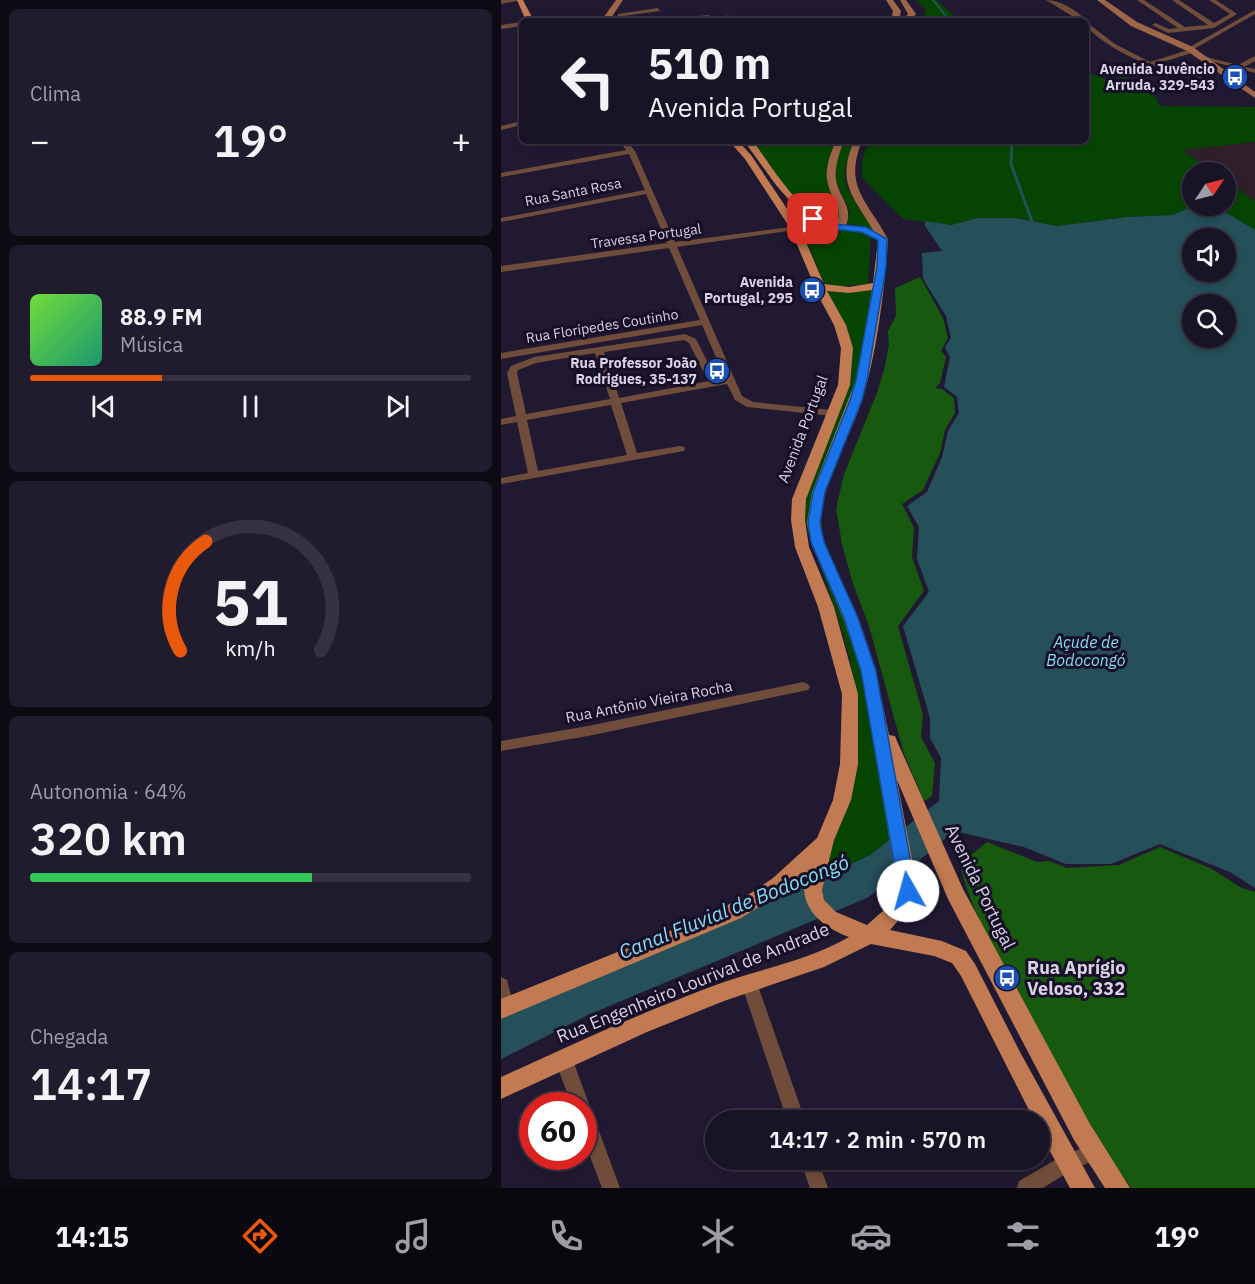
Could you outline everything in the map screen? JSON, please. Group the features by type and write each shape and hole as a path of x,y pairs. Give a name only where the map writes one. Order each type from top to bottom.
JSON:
{"main road":[{"path":"519,0 528,18"},
{"name":"Avenida Portugal","path":"736,144 804,233 820,287 840,326 847,348 844,385 799,499 798,520 802,547 826,608 850,694 849,764 842,800 825,840 814,876 812,890 816,904 829,918 841,925 869,935 935,947 959,957 1083,1188"},
{"path":"750,144 796,205 813,219 835,226 863,229 883,239"},
{"path":"804,233 835,226"},
{"name":"Avenida Portugal","path":"883,239 878,286 862,380 819,492 814,523 818,542 862,650 873,693 895,759 955,893 1095,1152 1117,1188"},
{"path":"820,287 849,290 878,286"},
{"name":"Avenida Portugal","path":"869,935 900,906 908,891 873,693"},
{"path":"504,1008 575,975 729,917 792,877 825,840"},
{"name":"Rua Engenheiro Lourival de Andrade","path":"501,1088 563,1058 749,982 834,954 869,935"}],"street":[{"path":"501,2 519,0"},
{"path":"607,18 620,0"},
{"path":"889,0 897,11 896,18"},
{"path":"903,0 912,14 909,18"},
{"path":"1049,0 1080,18"},
{"path":"1100,0 1134,24 1206,59 1255,96"},
{"path":"1140,0 1186,30 1208,38"},
{"path":"1175,0 1214,26"},
{"path":"1155,25 1165,30 1186,30 1214,26 1234,14 1212,0"},
{"path":"620,18 658,10"},
{"path":"1149,64 1191,50 1255,12"},
{"path":"692,18 707,16"},
{"path":"501,27 519,24"},
{"path":"1089,25 1125,54 1149,64 1203,79"},
{"path":"1239,67 1255,58"},
{"path":"1206,59 1255,71"},
{"path":"501,128 519,124"},
{"path":"501,134 519,130"},
{"path":"625,144 631,151 649,191 738,398 751,405 832,413"},
{"path":"835,226 845,218 846,210 833,186 831,173 839,144"},
{"path":"857,144 848,166 849,178 856,195 883,239"},
{"path":"501,176 631,151"},
{"name":"Rua Santa Rosa","path":"501,220 649,191"},
{"name":"Travessa Portugal","path":"501,269 673,246 804,233"},
{"name":"Rua Florípedes Coutinho","path":"501,356 707,322"},
{"path":"534,476 512,373 515,368 534,360 685,337 693,341 699,350 707,371"},
{"path":"599,351 633,457"},
{"path":"501,422 731,380"},
{"path":"501,481 680,449"},
{"name":"Rua Antônio Vieira Rocha","path":"501,746 588,731 803,687"},
{"path":"749,982 793,1110"},
{"path":"501,985 504,1008"},
{"path":"563,1058 576,1092"},
{"path":"597,1150 611,1188"},
{"path":"1026,1188 1068,1162 1095,1152"},
{"path":"813,1170 819,1188"}],"shaded area":[{"path":"1255,142 1255,201 1236,188 1236,162 1199,162 1181,150"}],"green space":[{"path":"917,0 937,0 956,18 924,18 926,9"},
{"path":"1089,73 1112,81 1126,77 1154,94 1160,106 1255,107 1255,142 1182,150 1199,162 1182,162 1182,211 1172,215 1127,217 1057,226 1014,218 978,218 951,225 903,219 862,177 862,161 868,144 1089,144"},
{"path":"753,144 836,144 830,162 843,210 839,224 811,213 799,204 778,180"},
{"path":"842,144 854,144 849,155 845,177 851,194 872,225 872,229 847,223 850,213 836,178 836,164"},
{"path":"1236,188 1255,201 1255,230 1232,216 1236,216"},
{"path":"833,229 862,231 871,237 868,284 832,287 824,283 806,239 821,231"},
{"path":"920,277 943,318 948,338 941,351 946,357 940,383 935,388 942,389 954,398 955,413 945,430 940,453 923,490 902,504 914,528 912,557 924,591 898,626 923,715 921,737 935,763 932,796 924,801 904,754 869,626 853,584 842,544 836,509 844,474 877,393 885,366 889,344 888,331 896,316 895,288"},
{"path":"873,288 862,366 810,516 858,645 891,838 870,855 824,877 830,851 849,799 855,772 858,708 842,630 803,516 804,497 849,385 852,355 826,290"},
{"path":"987,842 1037,862 1049,861 1067,868 1119,865 1160,847 1212,869 1240,887 1255,892 1255,1188 1131,1188 1086,1118 1059,1070 994,951 972,903 961,869 971,855"}],"water":[{"name":"Açude de Bodocongó","path":"1182,211 1182,216 1232,216 1255,230 1255,888 1230,872 1160,844 1111,864 1066,864 1024,847 954,831 915,864 867,898 590,1014 501,1059 501,1019 582,980 775,900 870,855 939,801 941,758 930,738 930,718 903,626 929,592 917,559 919,527 907,506 927,492 942,457 948,431 959,413 957,397 944,387 950,357 945,347 951,338 946,316 923,279 922,253 942,251 925,226 925,221 951,225 978,218 1014,218 1057,226 1127,217 1172,215"}],"waterway":[{"path":"933,0 948,18"},
{"path":"1012,144 1011,164 1033,224"}],"place":[{"name":"Avenida Juvêncio Arruda, 329-543","path":"1235,77"},
{"name":"Avenida Portugal, 295","path":"812,290"},
{"name":"Rua Professor João Rodrigues, 35-137","path":"717,371"},
{"name":"Rua Aprígio Veloso, 332","path":"1007,978"}],"route":[{"path":"813,219 830,226 863,229 883,239 881,267 862,380 819,492 814,523 818,542 851,618 869,671 908,891"}],"water label":[{"name":"Canal Fluvial de Bodocongó","path":"734,907"}]}
